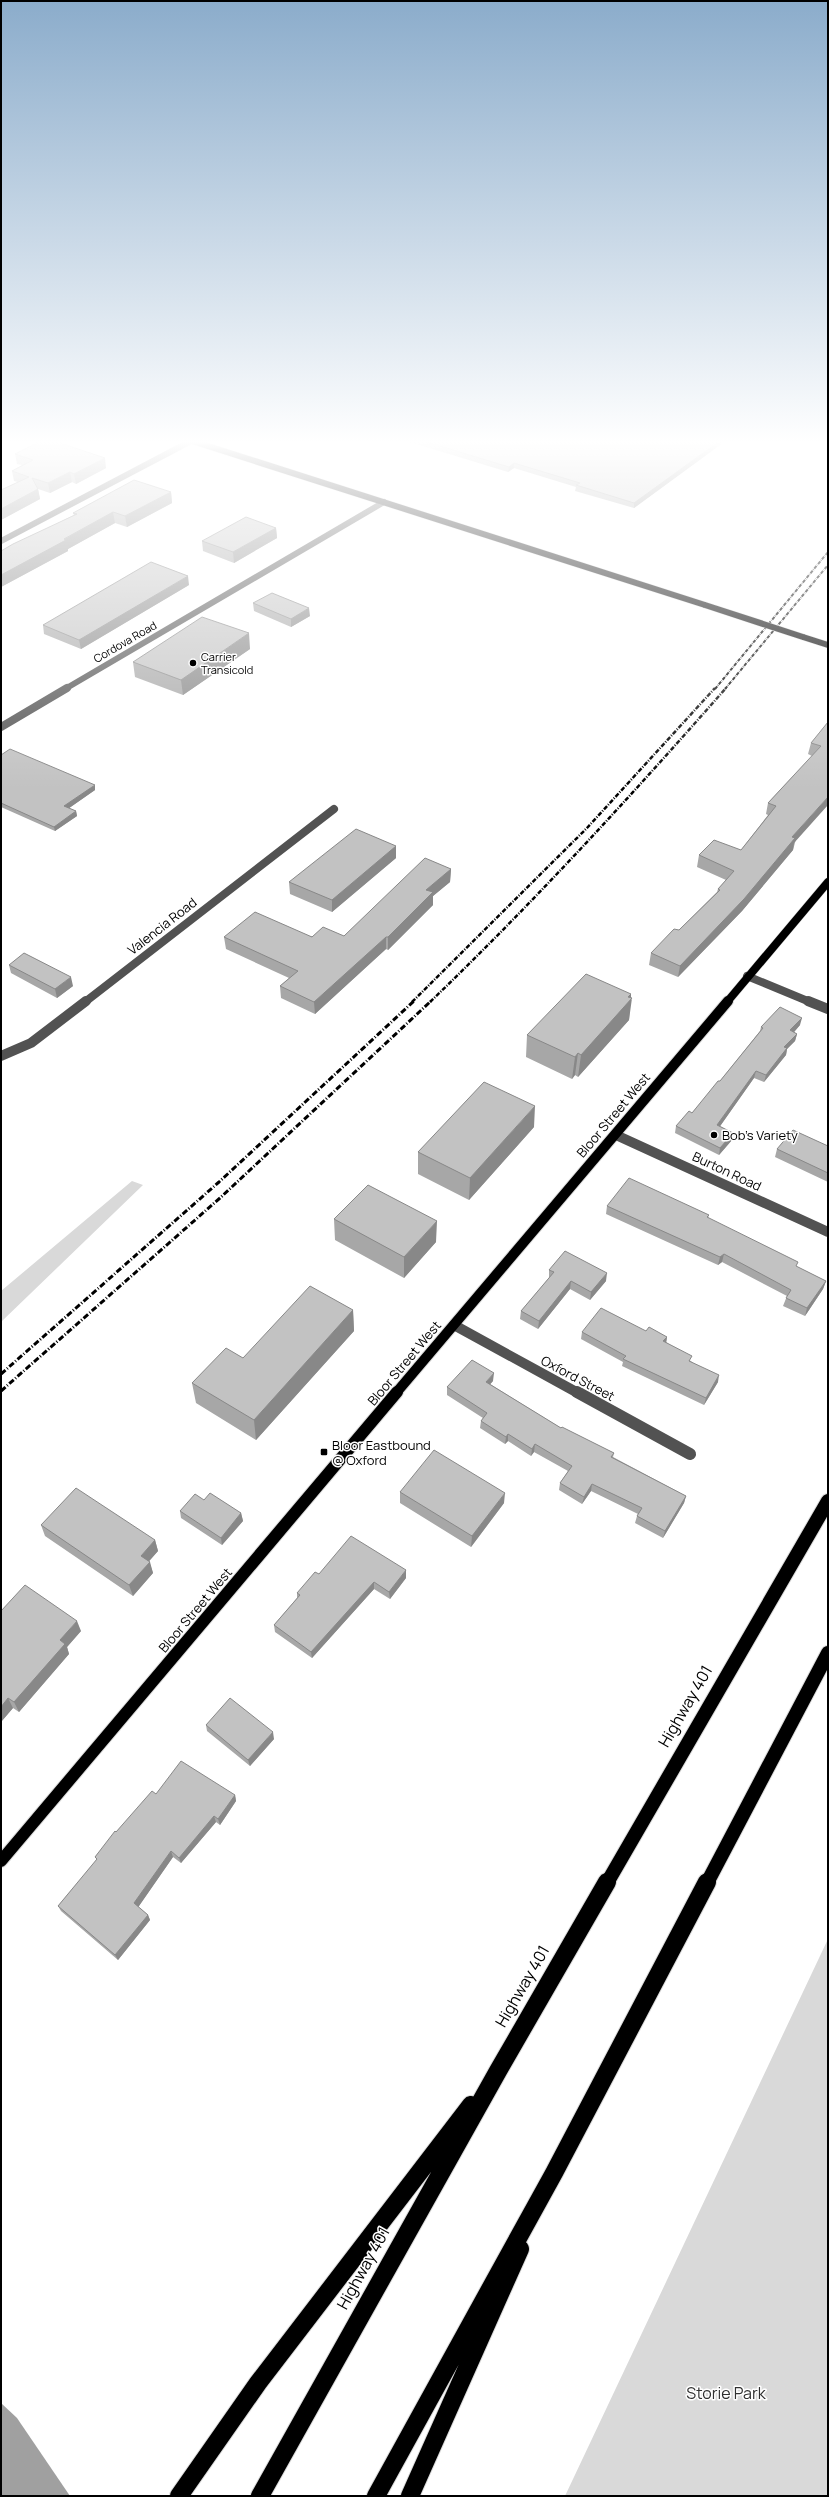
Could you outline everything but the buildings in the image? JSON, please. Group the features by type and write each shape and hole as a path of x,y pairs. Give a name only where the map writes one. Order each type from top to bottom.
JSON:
{"highway":[{"name":"Highway 401","path":"260,2496 498,2071 828,1501"},
{"path":"377,2495 554,2173 828,1653"},
{"path":"179,2496 258,2383 498,2071"},
{"path":"410,2496 554,2173"}],"main road":[{"path":"551,556 828,645"},
{"name":"Bloor Street West","path":"1,1861 616,1135 747,976 828,882"}],"street":[{"name":"Cordova Road","path":"1,727 293,556"},
{"name":"Valencia Road","path":"1,1056 31,1043 334,809"},
{"path":"747,976 828,1009"},
{"name":"Burton Road","path":"616,1135 828,1232"},
{"name":"Oxford Street","path":"454,1325 690,1454"}],"green space":[{"path":"132,1181 143,1185 1,1322 1,1291"},
{"name":"Storie Park","path":"828,1939 828,2496 565,2496"}],"shaded area":[{"path":"1,2403 17,2418 70,2496 1,2496"}],"railway":[{"path":"715,689 825,556"},
{"path":"725,689 828,565"},
{"path":"412,1002 587,828 715,688"},
{"path":"430,1002 507,926 581,848 726,688"},
{"path":"1,1374 219,1182 414,1001"},
{"path":"1,1391 220,1198 431,1001"}],"place":[{"name":"Carrier Transicold","path":"193,663"},
{"name":"Bob's Variety","path":"714,1135"},
{"name":"Bloor Eastbound @ Oxford","path":"324,1452"}]}
